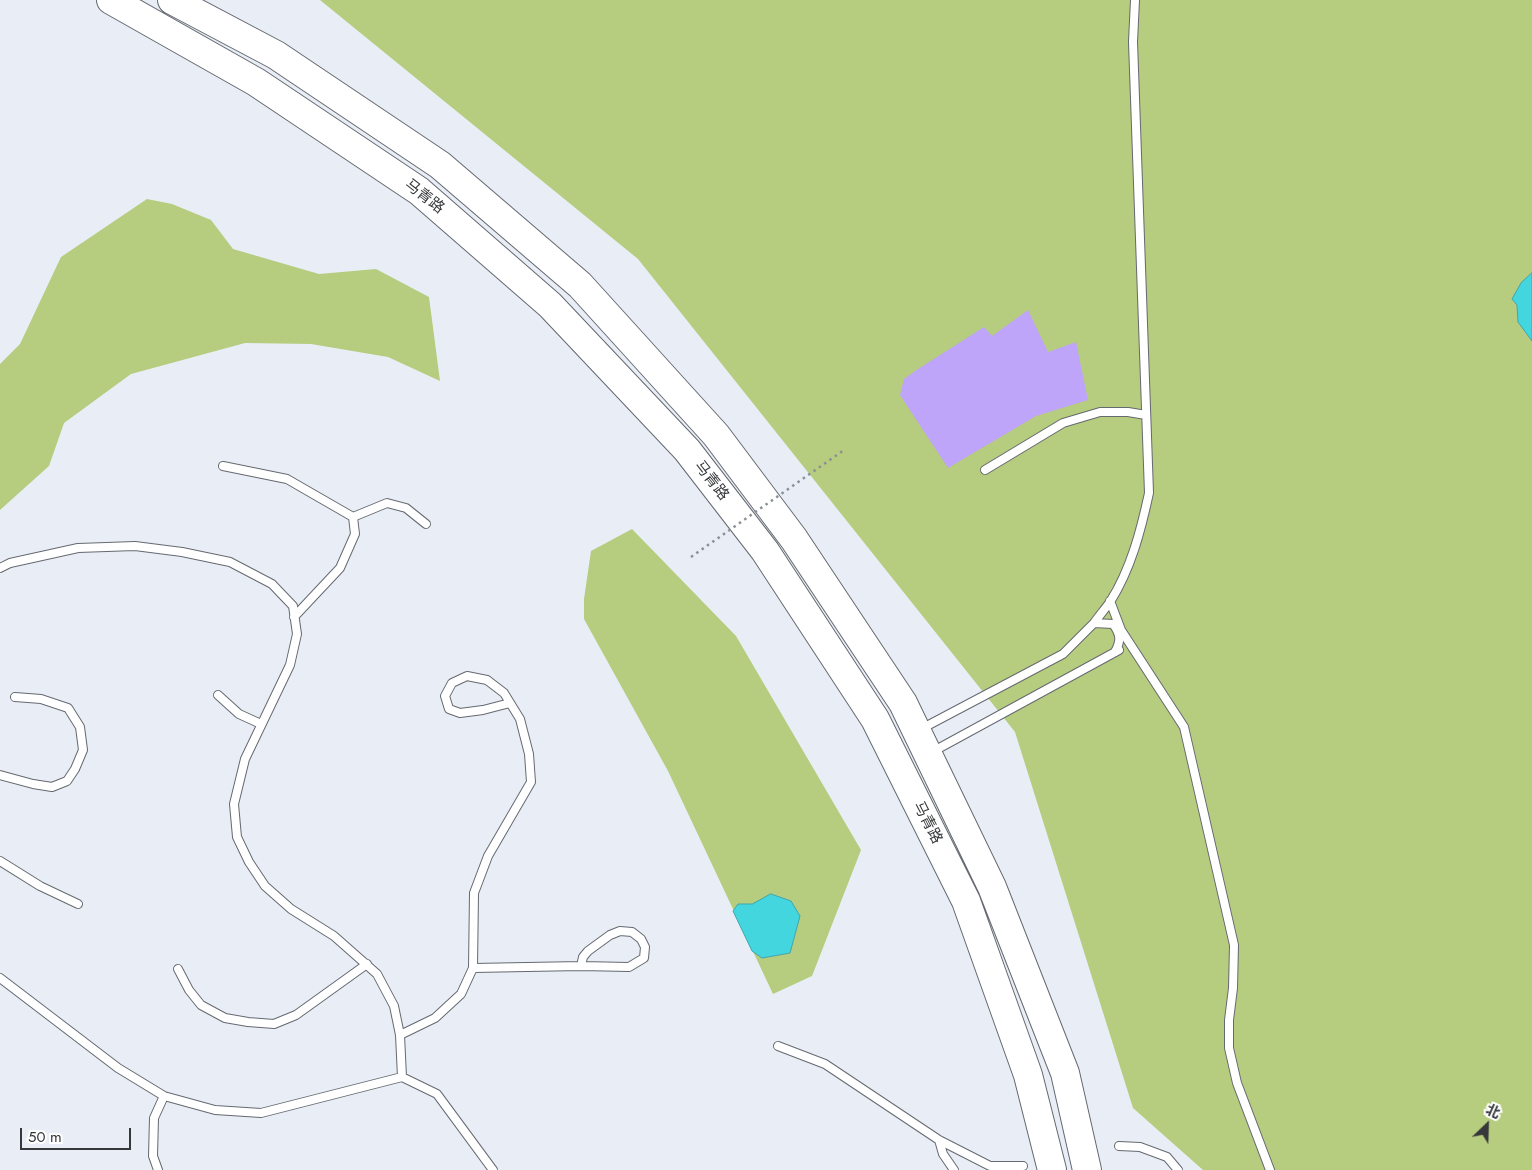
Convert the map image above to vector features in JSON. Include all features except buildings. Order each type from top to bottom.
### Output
[{"type":"highway","name":"马青路","points":[[111,0],[256,82],[419,191],[550,305],[687,450],[765,551],[880,728],[966,900],[1028,1075],[1052,1170]]},
{"type":"highway","name":"马青路","points":[[172,0],[276,55],[440,165],[580,285],[716,436],[782,523],[904,703],[992,888],[1065,1073],[1086,1170]]},
{"type":"lane","points":[[923,743],[1063,654],[1094,623],[1110,601],[1125,572],[1140,535],[1149,493],[1134,42],[1135,0]]},
{"type":"lane","points":[[985,470],[1062,423],[1100,412],[1128,412],[1146,415]]},
{"type":"lane","points":[[222,466],[287,479],[353,517]]},
{"type":"lane","points":[[353,517],[387,503],[406,508],[426,524]]},
{"type":"lane","points":[[294,617],[340,568],[355,534],[353,517]]},
{"type":"lane","points":[[0,568],[10,563],[78,548],[135,546],[182,552],[230,562],[272,584],[293,606],[297,634],[290,666],[244,759],[234,804],[237,837],[249,862],[265,886],[292,908],[334,936],[377,974],[394,1006],[400,1035],[402,1077]]},
{"type":"lane","points":[[1110,601],[1121,630],[1129,644],[1184,727],[1234,945],[1229,1048],[1237,1083],[1270,1170]]},
{"type":"lane","points":[[1094,623],[1113,624],[1120,634],[1120,643],[1115,652]]},
{"type":"lane","points":[[923,743],[1129,644]]},
{"type":"lane","points":[[400,1035],[435,1018],[460,994],[473,968],[474,893],[488,856],[531,782],[529,754],[520,719],[504,693],[487,680],[467,676],[452,683],[445,696],[449,708],[460,713],[483,710],[510,703]]},
{"type":"lane","points":[[218,695],[239,714],[261,724]]},
{"type":"lane","points":[[0,775],[52,787],[67,781],[75,769],[83,750],[80,727],[68,708],[41,699],[15,697]]},
{"type":"lane","points":[[0,861],[40,886],[78,904]]},
{"type":"lane","points":[[473,968],[629,967],[644,958],[645,947],[641,939],[632,932],[620,932],[610,935],[588,951],[583,958],[581,966]]},
{"type":"lane","points":[[178,969],[189,990],[201,1006],[224,1018],[274,1024],[296,1015],[367,964]]},
{"type":"lane","points":[[0,978],[118,1068],[164,1096],[215,1110],[262,1113],[402,1077],[438,1094],[492,1170]]},
{"type":"lane","points":[[778,1046],[825,1064],[940,1140],[990,1166],[1023,1166]]},
{"type":"lane","points":[[158,1170],[153,1156],[154,1118],[164,1096]]},
{"type":"lane","points":[[940,1140],[943,1154],[954,1170]]},
{"type":"lane","points":[[1119,1146],[1140,1147],[1167,1157],[1178,1170]]},
{"type":"path","points":[[692,557],[844,450]]},
{"type":"green space","points":[[320,0],[1532,0],[1532,1170],[1203,1170],[1133,1108],[1015,732],[638,259]]},
{"type":"green space","points":[[147,199],[172,204],[211,220],[233,249],[319,274],[376,269],[429,297],[440,381],[388,357],[311,344],[245,343],[131,374],[64,423],[49,466],[0,510],[0,364],[20,344],[61,257]]},
{"type":"green space","points":[[632,529],[736,636],[861,850],[812,976],[773,994],[668,771],[584,619],[584,599],[591,551]]},
{"type":"water","points":[[1532,273],[1532,341],[1518,322],[1517,305],[1512,299],[1521,283]]},
{"type":"water","points":[[771,894],[791,901],[800,916],[790,953],[762,958],[752,951],[733,911],[738,904],[752,904]]}]
